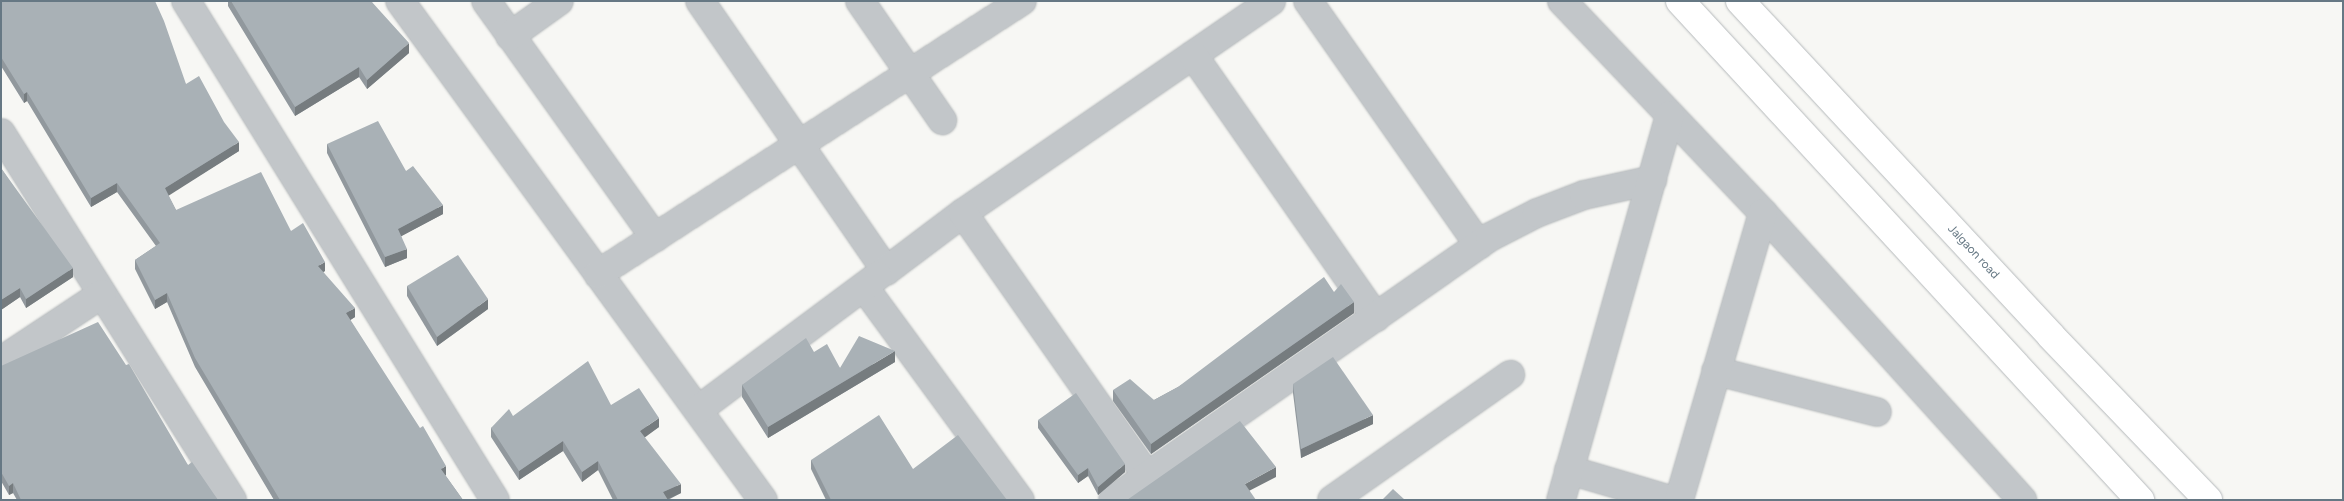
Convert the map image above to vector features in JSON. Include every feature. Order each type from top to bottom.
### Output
[{"type":"highway","points":[[1680,1],[2140,500]]},
{"type":"highway","name":"Jalgaon road","points":[[1740,1],[2051,336],[2208,500]]},
{"type":"street","points":[[186,1],[495,500]]},
{"type":"street","points":[[400,1],[763,500]]},
{"type":"street","points":[[486,1],[655,238]]},
{"type":"street","points":[[510,36],[559,1]]},
{"type":"street","points":[[700,1],[886,271]]},
{"type":"street","points":[[860,1],[942,120]]},
{"type":"street","points":[[598,274],[800,146],[1022,1]]},
{"type":"street","points":[[698,410],[963,213],[1271,1]]},
{"type":"street","points":[[1308,1],[1479,245]]},
{"type":"street","points":[[1562,1],[1763,213],[2020,499]]},
{"type":"street","points":[[1193,55],[1376,317]]},
{"type":"street","points":[[1561,500],[1670,115]]},
{"type":"street","points":[[1,133],[232,500]]},
{"type":"street","points":[[1113,500],[1479,245],[1537,213],[1584,194],[1652,180]]},
{"type":"street","points":[[963,213],[1146,476]]},
{"type":"street","points":[[1678,500],[1763,213]]},
{"type":"street","points":[[864,287],[1020,500]]},
{"type":"street","points":[[1,361],[102,294]]},
{"type":"street","points":[[1716,370],[1877,412]]},
{"type":"street","points":[[1332,500],[1510,375]]},
{"type":"street","points":[[1570,470],[1671,500]]},
{"type":"building","points":[[1,1],[155,1],[186,84],[199,76],[224,122],[239,142],[165,188],[176,210],[261,172],[291,231],[303,223],[325,262],[318,266],[355,308],[346,313],[420,428],[423,426],[446,466],[441,469],[463,500],[280,500],[195,358],[167,293],[155,300],[135,260],[160,243],[117,183],[91,198],[27,92],[24,94],[1,57]]},
{"type":"building","points":[[231,1],[371,1],[409,43],[367,80],[359,67],[295,107]]},
{"type":"building","points":[[378,121],[406,171],[413,166],[443,205],[398,229],[407,249],[385,257],[327,144]]},
{"type":"building","points":[[1,168],[73,268],[26,299],[20,288],[1,300]]},
{"type":"building","points":[[458,255],[488,299],[437,337],[407,286]]},
{"type":"building","points":[[1324,277],[1334,292],[1341,284],[1354,302],[1151,444],[1113,390],[1130,379],[1154,400],[1178,387]]},
{"type":"building","points":[[98,322],[126,365],[129,364],[188,465],[192,462],[218,500],[21,500],[13,483],[9,486],[1,472],[1,366]]},
{"type":"building","points":[[859,336],[895,351],[768,427],[742,385],[806,338],[814,352],[827,344],[840,368]]},
{"type":"building","points":[[1333,357],[1373,415],[1301,449],[1293,384]]},
{"type":"building","points":[[588,361],[611,405],[639,388],[659,418],[640,431],[681,484],[663,492],[668,500],[618,500],[598,461],[582,472],[563,441],[519,471],[491,428],[509,409],[513,416]]},
{"type":"building","points":[[1076,393],[1125,464],[1098,487],[1088,468],[1078,475],[1038,420]]},
{"type":"building","points":[[879,415],[913,469],[958,435],[1007,500],[831,500],[811,460]]},
{"type":"building","points":[[1240,421],[1276,467],[1245,484],[1256,500],[1127,500]]},
{"type":"building","points":[[1393,489],[1405,500],[1382,500]]}]
